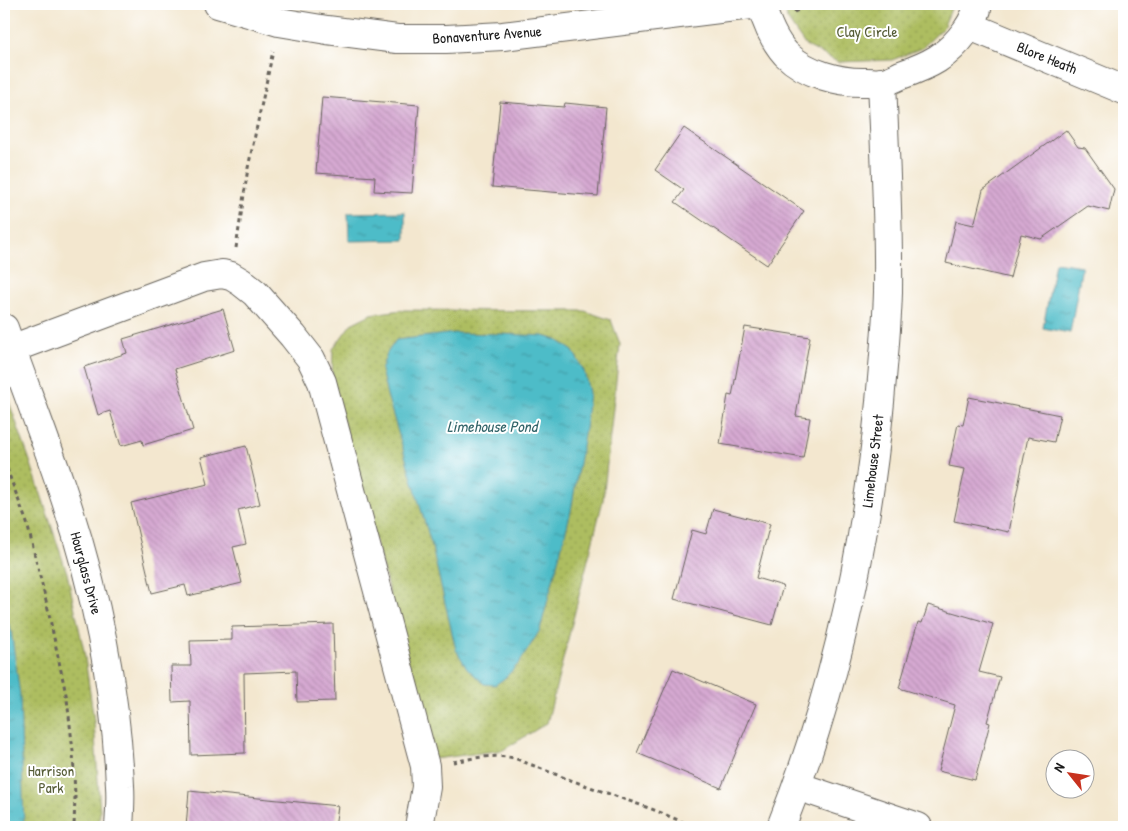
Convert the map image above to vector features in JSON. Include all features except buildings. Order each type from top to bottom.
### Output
[{"type":"street","name":"Bonaventure Avenue","points":[[218,4],[279,22],[397,39],[503,36],[760,4]]},
{"type":"street","points":[[760,4],[767,23],[779,45],[788,56],[823,77],[857,83],[882,82],[927,65],[946,54],[959,40],[974,15]]},
{"type":"street","name":"Blore Heath","points":[[974,15],[1124,90]]},
{"type":"street","name":"Limehouse Street","points":[[781,827],[797,786],[826,695],[844,625],[866,518],[877,437],[888,292],[887,204],[882,82]]},
{"type":"street","points":[[7,338],[204,277],[222,274],[231,276],[255,293],[293,336],[311,359],[322,382],[425,766],[426,787],[419,827]]},
{"type":"street","name":"Hourglass Drive","points":[[7,338],[62,489],[80,546],[94,600],[116,727],[120,787],[119,827]]},
{"type":"street","points":[[797,786],[918,827]]},
{"type":"path","points":[[789,14],[811,4]]},
{"type":"path","points":[[231,276],[248,168],[279,22]]},
{"type":"path","points":[[4,461],[27,523],[67,699],[75,796],[74,827]]},
{"type":"path","points":[[425,766],[474,758],[500,756],[514,758],[658,811],[694,827]]},
{"type":"green space","name":"Clay Circle","points":[[785,4],[953,4],[943,28],[922,48],[892,60],[838,62],[805,45],[787,19]]},
{"type":"green space","points":[[402,310],[585,311],[611,320],[620,344],[603,500],[547,723],[503,750],[434,759],[332,379],[333,349],[351,324],[371,314]]},
{"type":"green space","name":"Harrison Park","points":[[4,388],[67,573],[84,651],[94,721],[100,811],[99,827],[4,827]]},
{"type":"water","points":[[405,212],[405,240],[349,241],[348,213]]},
{"type":"water","points":[[1055,262],[1082,266],[1070,333],[1043,328]]},
{"type":"water","name":"Limehouse Pond","points":[[455,333],[544,336],[557,340],[573,351],[584,371],[589,392],[586,422],[571,511],[540,630],[520,662],[505,678],[495,685],[484,684],[467,668],[456,650],[431,543],[381,370],[387,353],[396,340]]},
{"type":"water","points":[[4,613],[11,630],[20,695],[24,827],[4,827]]}]
